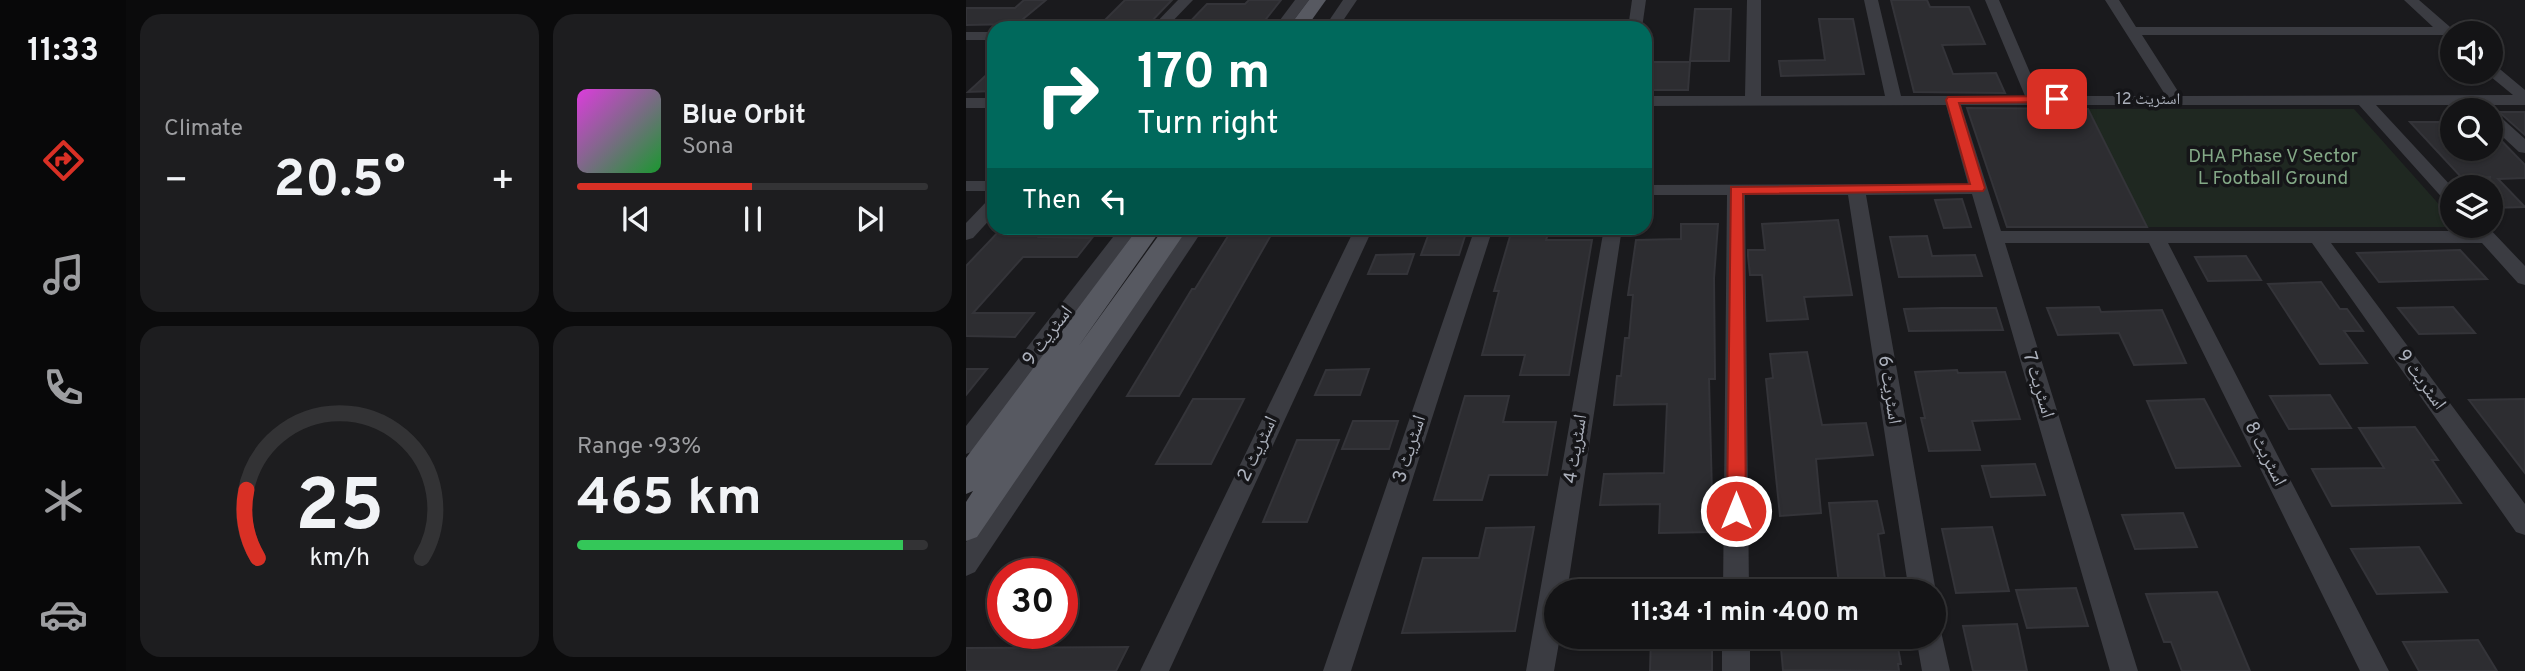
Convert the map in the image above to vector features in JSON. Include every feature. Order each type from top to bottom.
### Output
[{"type":"main road","points":[[1302,21],[1318,0]]},
{"type":"main road","points":[[1321,21],[1336,0]]},
{"type":"main road","points":[[966,481],[1145,235]]},
{"type":"main road","points":[[966,527],[1171,235]]},
{"type":"street","points":[[1165,21],[1186,0]]},
{"type":"street","points":[[1286,21],[1302,0]]},
{"type":"street","points":[[1336,21],[1350,0]]},
{"type":"street","points":[[1636,21],[1639,0]]},
{"type":"street","points":[[1754,101],[1755,0]]},
{"type":"street","points":[[1871,0],[1894,100]]},
{"type":"street","points":[[1992,0],[2034,99]]},
{"type":"street","points":[[2112,0],[2177,101]]},
{"type":"street","points":[[2411,0],[2440,25]]},
{"type":"street","points":[[2133,32],[2440,33]]},
{"type":"street","points":[[966,36],[987,36]]},
{"type":"street","points":[[2503,80],[2525,99]]},
{"type":"street","name":"اسٹریٹ 12","points":[[1652,102],[2034,99],[2440,104]]},
{"type":"street","name":"اسٹریٹ 12","points":[[2503,102],[2525,99]]},
{"type":"street","name":"اسٹریٹ 7","points":[[1952,100],[2124,671]]},
{"type":"street","points":[[2364,101],[2440,185]]},
{"type":"street","points":[[966,103],[987,103]]},
{"type":"street","points":[[2503,128],[2525,148]]},
{"type":"street","points":[[966,186],[987,186]]},
{"type":"street","points":[[1652,190],[1978,188]]},
{"type":"street","name":"اسٹریٹ 6","points":[[1856,189],[1921,579]]},
{"type":"street","points":[[1736,190],[1736,579]]},
{"type":"street","points":[[966,234],[987,212]]},
{"type":"street","points":[[1993,237],[2317,237],[2440,233]]},
{"type":"street","name":"اسٹریٹ 9","points":[[966,444],[1124,235]]},
{"type":"street","points":[[966,564],[1190,235]]},
{"type":"street","name":"اسٹریٹ 2","points":[[1154,671],[1361,235]]},
{"type":"street","name":"اسٹریٹ 3","points":[[1337,671],[1482,235]]},
{"type":"street","name":"اسٹریٹ 4","points":[[1540,671],[1612,235]]},
{"type":"street","name":"اسٹریٹ 8","points":[[2155,237],[2375,671]]},
{"type":"street","name":"اسٹریٹ 9","points":[[2317,237],[2525,524]]},
{"type":"street","points":[[2488,238],[2525,278]]},
{"type":"street","points":[[1736,649],[1736,671]]},
{"type":"street","points":[[1932,649],[1936,671]]},
{"type":"green space","name":"DHA Phase V Sector L Football Ground","points":[[2088,109],[2354,109],[2440,206],[2440,227],[2147,227]]},
{"type":"building","points":[[1024,0],[1046,0],[1021,21],[987,21],[987,25],[966,25],[966,8],[1015,8]]},
{"type":"building","points":[[1125,0],[1172,0],[1152,21],[1104,21]]},
{"type":"building","points":[[1249,0],[1281,0],[1264,21],[1191,21],[1207,4],[1245,4]]},
{"type":"building","points":[[1891,0],[1927,0],[1930,7],[1969,7],[1985,44],[1942,45],[1953,74],[1996,73],[2005,93],[1914,92]]},
{"type":"building","points":[[1695,9],[1731,9],[1729,61],[1690,61]]},
{"type":"building","points":[[1819,19],[1853,19],[1864,74],[1781,76],[1779,61],[1825,60]]},
{"type":"building","points":[[1652,62],[1690,62],[1688,90],[1652,90]]},
{"type":"building","points":[[987,74],[987,91],[968,92]]},
{"type":"building","points":[[1967,108],[2088,109],[2147,227],[2007,227]]},
{"type":"building","points":[[2503,112],[2525,112],[2525,135],[2503,116]]},
{"type":"building","points":[[2410,122],[2440,122],[2440,154]]},
{"type":"building","points":[[2503,142],[2525,165],[2525,178],[2459,175],[2446,161],[2503,161]]},
{"type":"building","points":[[2503,184],[2525,207],[2503,208]]},
{"type":"building","points":[[1962,199],[1971,227],[1944,228],[1935,200]]},
{"type":"building","points":[[1838,220],[1852,295],[1804,297],[1808,319],[1767,321],[1762,275],[1750,275],[1748,256],[1748,250],[1765,250],[1762,224]]},
{"type":"building","points":[[1681,224],[1718,224],[1714,278],[1715,379],[1709,379],[1713,532],[1659,533],[1660,504],[1600,505],[1604,474],[1664,473],[1667,404],[1614,405],[1617,376],[1621,376],[1625,338],[1629,338],[1633,295],[1628,295],[1636,240],[1681,239]]},
{"type":"building","points":[[995,235],[1092,238],[1077,257],[1023,257],[973,313],[1034,313],[1015,337],[966,336],[966,266]]},
{"type":"building","points":[[1229,235],[1271,235],[1179,396],[1127,396],[1192,289],[1195,289]]},
{"type":"building","points":[[1510,235],[1548,235],[1546,240],[1592,240],[1569,375],[1520,375],[1525,355],[1482,355],[1499,291],[1494,291]]},
{"type":"building","points":[[1428,236],[1465,236],[1459,255],[1421,255]]},
{"type":"building","points":[[1927,236],[1932,256],[1975,255],[1982,276],[1899,277],[1890,237]]},
{"type":"building","points":[[2460,250],[2487,279],[2379,282],[2357,253]]},
{"type":"building","points":[[1414,254],[1407,274],[1368,274],[1376,255]]},
{"type":"building","points":[[2246,256],[2261,280],[2208,281],[2195,257]]},
{"type":"building","points":[[2321,282],[2340,309],[2347,309],[2363,331],[2344,331],[2367,363],[2320,364],[2268,284]]},
{"type":"building","points":[[2099,307],[2101,312],[2162,310],[2186,363],[2134,365],[2119,333],[2058,335],[2047,308]]},
{"type":"building","points":[[2453,307],[2475,333],[2419,334],[2398,308]]},
{"type":"building","points":[[1996,308],[2003,330],[1909,331],[1904,309]]},
{"type":"building","points":[[1807,352],[1822,425],[1866,423],[1873,455],[1816,459],[1821,513],[1780,516],[1766,379],[1773,378],[1770,354]]},
{"type":"building","points":[[966,369],[987,369],[966,395]]},
{"type":"building","points":[[1369,369],[1360,395],[1315,395],[1326,370]]},
{"type":"building","points":[[1957,370],[1958,373],[2005,372],[2020,419],[1972,421],[1980,450],[1929,451],[1921,418],[1925,418],[1915,372]]},
{"type":"building","points":[[2330,395],[2351,428],[2289,429],[2270,396]]},
{"type":"building","points":[[1465,396],[1509,396],[1503,422],[1556,422],[1547,475],[1489,475],[1482,500],[1434,500]]},
{"type":"building","points":[[1193,399],[1244,399],[1211,464],[1156,464]]},
{"type":"building","points":[[2204,399],[2240,466],[2176,468],[2147,401]]},
{"type":"building","points":[[2525,399],[2525,473],[2469,400]]},
{"type":"building","points":[[1353,421],[1398,421],[1389,449],[1342,449]]},
{"type":"building","points":[[2415,427],[2438,460],[2432,460],[2461,503],[2332,506],[2312,469],[2384,468],[2359,428]]},
{"type":"building","points":[[1297,440],[1339,440],[1307,522],[1263,522]]},
{"type":"building","points":[[2035,464],[2045,495],[1991,497],[1982,466]]},
{"type":"building","points":[[1877,501],[1884,533],[1878,534],[1885,579],[1838,579],[1829,503]]},
{"type":"building","points":[[2183,513],[2197,547],[2135,549],[2122,515]]},
{"type":"building","points":[[1534,527],[1515,631],[1402,633],[1423,558],[1479,558],[1486,528]]},
{"type":"building","points":[[1992,527],[2009,591],[1956,593],[1942,529]]},
{"type":"building","points":[[2419,547],[2447,592],[2377,594],[2351,549]]},
{"type":"building","points":[[2076,588],[2088,626],[2027,628],[2016,590]]},
{"type":"building","points":[[2217,592],[2250,671],[2182,671],[2171,642],[2164,642],[2146,594]]},
{"type":"building","points":[[2017,624],[2027,671],[1973,671],[1963,626]]},
{"type":"building","points":[[2478,640],[2497,671],[2419,671],[2403,642]]},
{"type":"building","points":[[1128,647],[1116,671],[966,671],[966,648]]},
{"type":"building","points":[[1651,649],[1712,649],[1712,671],[1650,671]]},
{"type":"building","points":[[1781,649],[1898,649],[1901,664],[1898,664],[1899,671],[1783,670]]},
{"type":"route","points":[[1736,511],[1736,190],[1978,188],[1952,100],[2057,99]]}]
